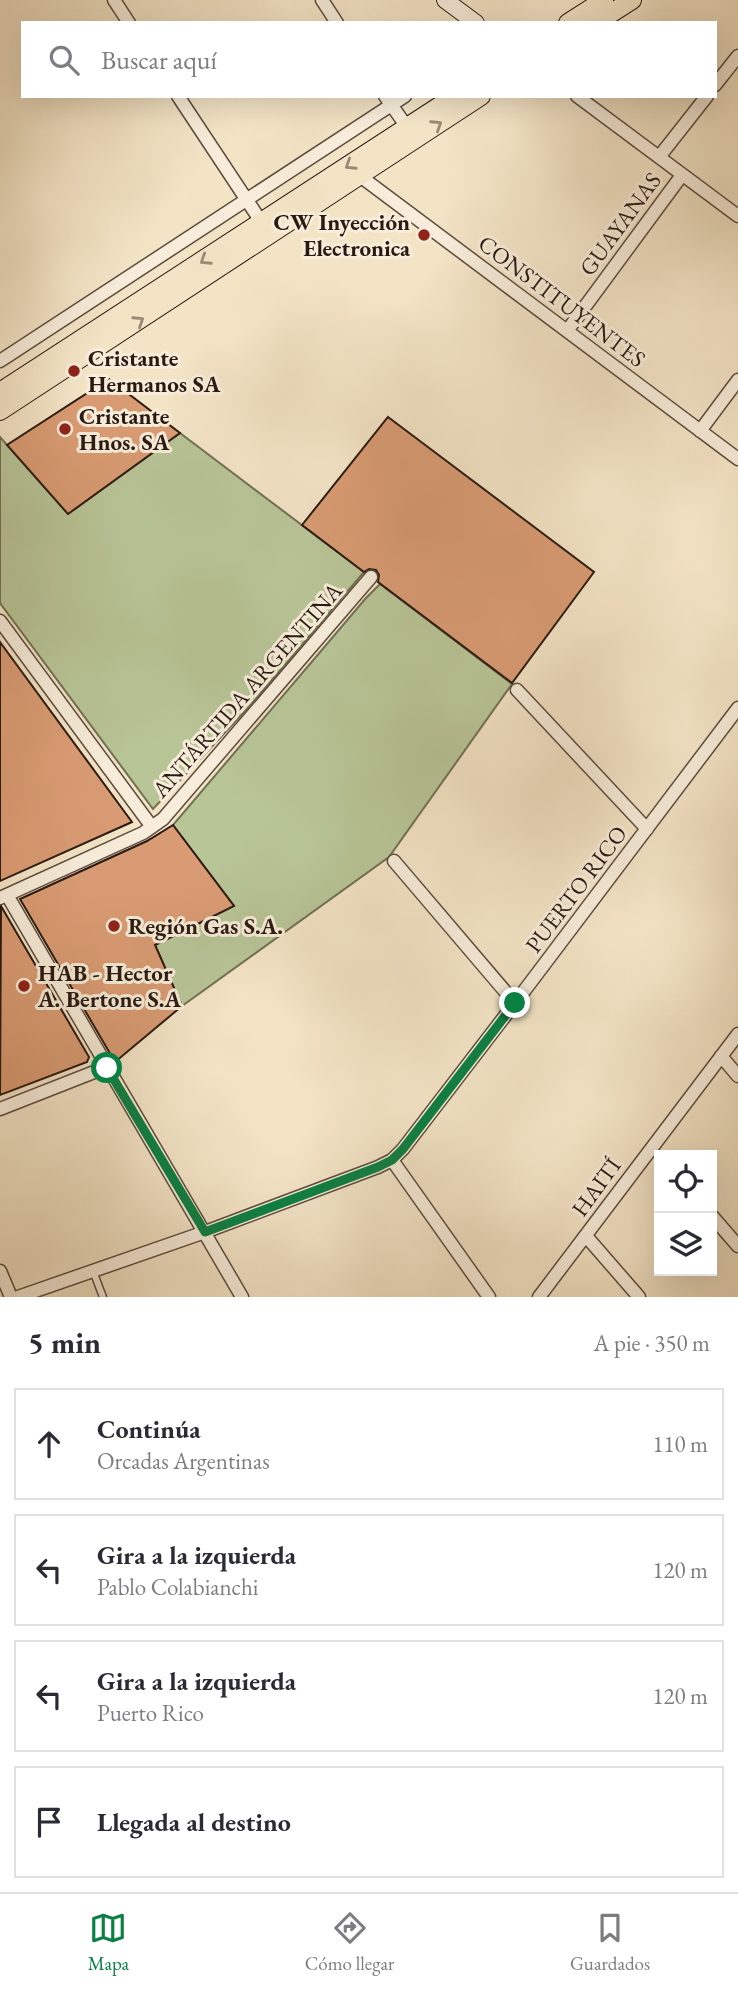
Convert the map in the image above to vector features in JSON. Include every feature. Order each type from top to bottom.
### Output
[{"type":"main road","points":[[445,0],[473,21]]},
{"type":"main road","points":[[571,21],[604,0]]},
{"type":"main road","points":[[599,21],[632,0]]},
{"type":"main road","points":[[0,392],[452,98]]},
{"type":"main road","points":[[0,411],[478,98]]},
{"type":"street","points":[[114,0],[129,21]]},
{"type":"street","points":[[322,0],[336,21]]},
{"type":"street","points":[[717,82],[738,56]]},
{"type":"street","points":[[179,98],[262,223]]},
{"type":"street","points":[[580,98],[738,216]]},
{"type":"street","name":"GUAYANAS","points":[[659,157],[705,98]]},
{"type":"street","points":[[0,361],[246,200],[388,101],[407,127]]},
{"type":"street","name":"GUAYANAS","points":[[567,331],[682,175]]},
{"type":"street","name":"CONSTITUYENTES","points":[[360,176],[738,459]]},
{"type":"street","points":[[700,430],[738,380]]},
{"type":"street","name":"ANTÁRTIDA ARGENTINA","points":[[3,897],[152,827],[174,809],[371,577]]},
{"type":"street","points":[[0,621],[152,827]]},
{"type":"street","points":[[517,690],[647,829]]},
{"type":"street","name":"PUERTO RICO","points":[[392,1160],[515,1003],[738,708]]},
{"type":"street","points":[[394,861],[515,1003]]},
{"type":"street","points":[[3,897],[242,1297]]},
{"type":"street","name":"HAITÍ","points":[[657,1150],[738,1034]]},
{"type":"street","points":[[721,1056],[738,1076]]},
{"type":"street","points":[[0,1109],[107,1068]]},
{"type":"street","name":"HAITÍ","points":[[539,1297],[654,1154]]},
{"type":"street","points":[[18,1297],[205,1232],[392,1160],[489,1297]]},
{"type":"street","points":[[717,1222],[738,1246]]},
{"type":"street","points":[[586,1236],[639,1297]]},
{"type":"street","points":[[0,1271],[11,1297]]},
{"type":"lane","points":[[93,1271],[103,1297]]},
{"type":"green space","points":[[180,433],[364,572],[250,706],[153,809],[0,603],[0,437],[68,514]]},
{"type":"green space","points":[[380,584],[512,684],[389,857],[182,1006],[155,945],[234,906],[173,825]]},
{"type":"building","points":[[109,379],[180,433],[68,514],[7,445]]},
{"type":"building","points":[[388,417],[594,572],[512,683],[378,582],[379,575],[376,570],[369,569],[364,572],[302,525]]},
{"type":"building","points":[[0,642],[132,822],[0,881]]},
{"type":"building","name":"Región Gas S.A.","points":[[173,825],[234,906],[155,945],[182,1006],[115,1062],[20,899],[147,841]]},
{"type":"building","name":"HAB - Hector A. Bertone S.A","points":[[1,906],[89,1057],[87,1062],[0,1095]]},
{"type":"place","name":"CW Inyección Electronica","points":[[424,235]]},
{"type":"place","name":"Cristante Hermanos SA","points":[[74,371]]},
{"type":"place","name":"Cristante Hnos. SA","points":[[65,429]]},
{"type":"place","name":"Región Gas S.A.","points":[[114,926]]},
{"type":"place","name":"HAB - Hector A. Bertone S.A","points":[[24,986]]},
{"type":"route","points":[[107,1068],[205,1232],[392,1160],[515,1003]]}]
